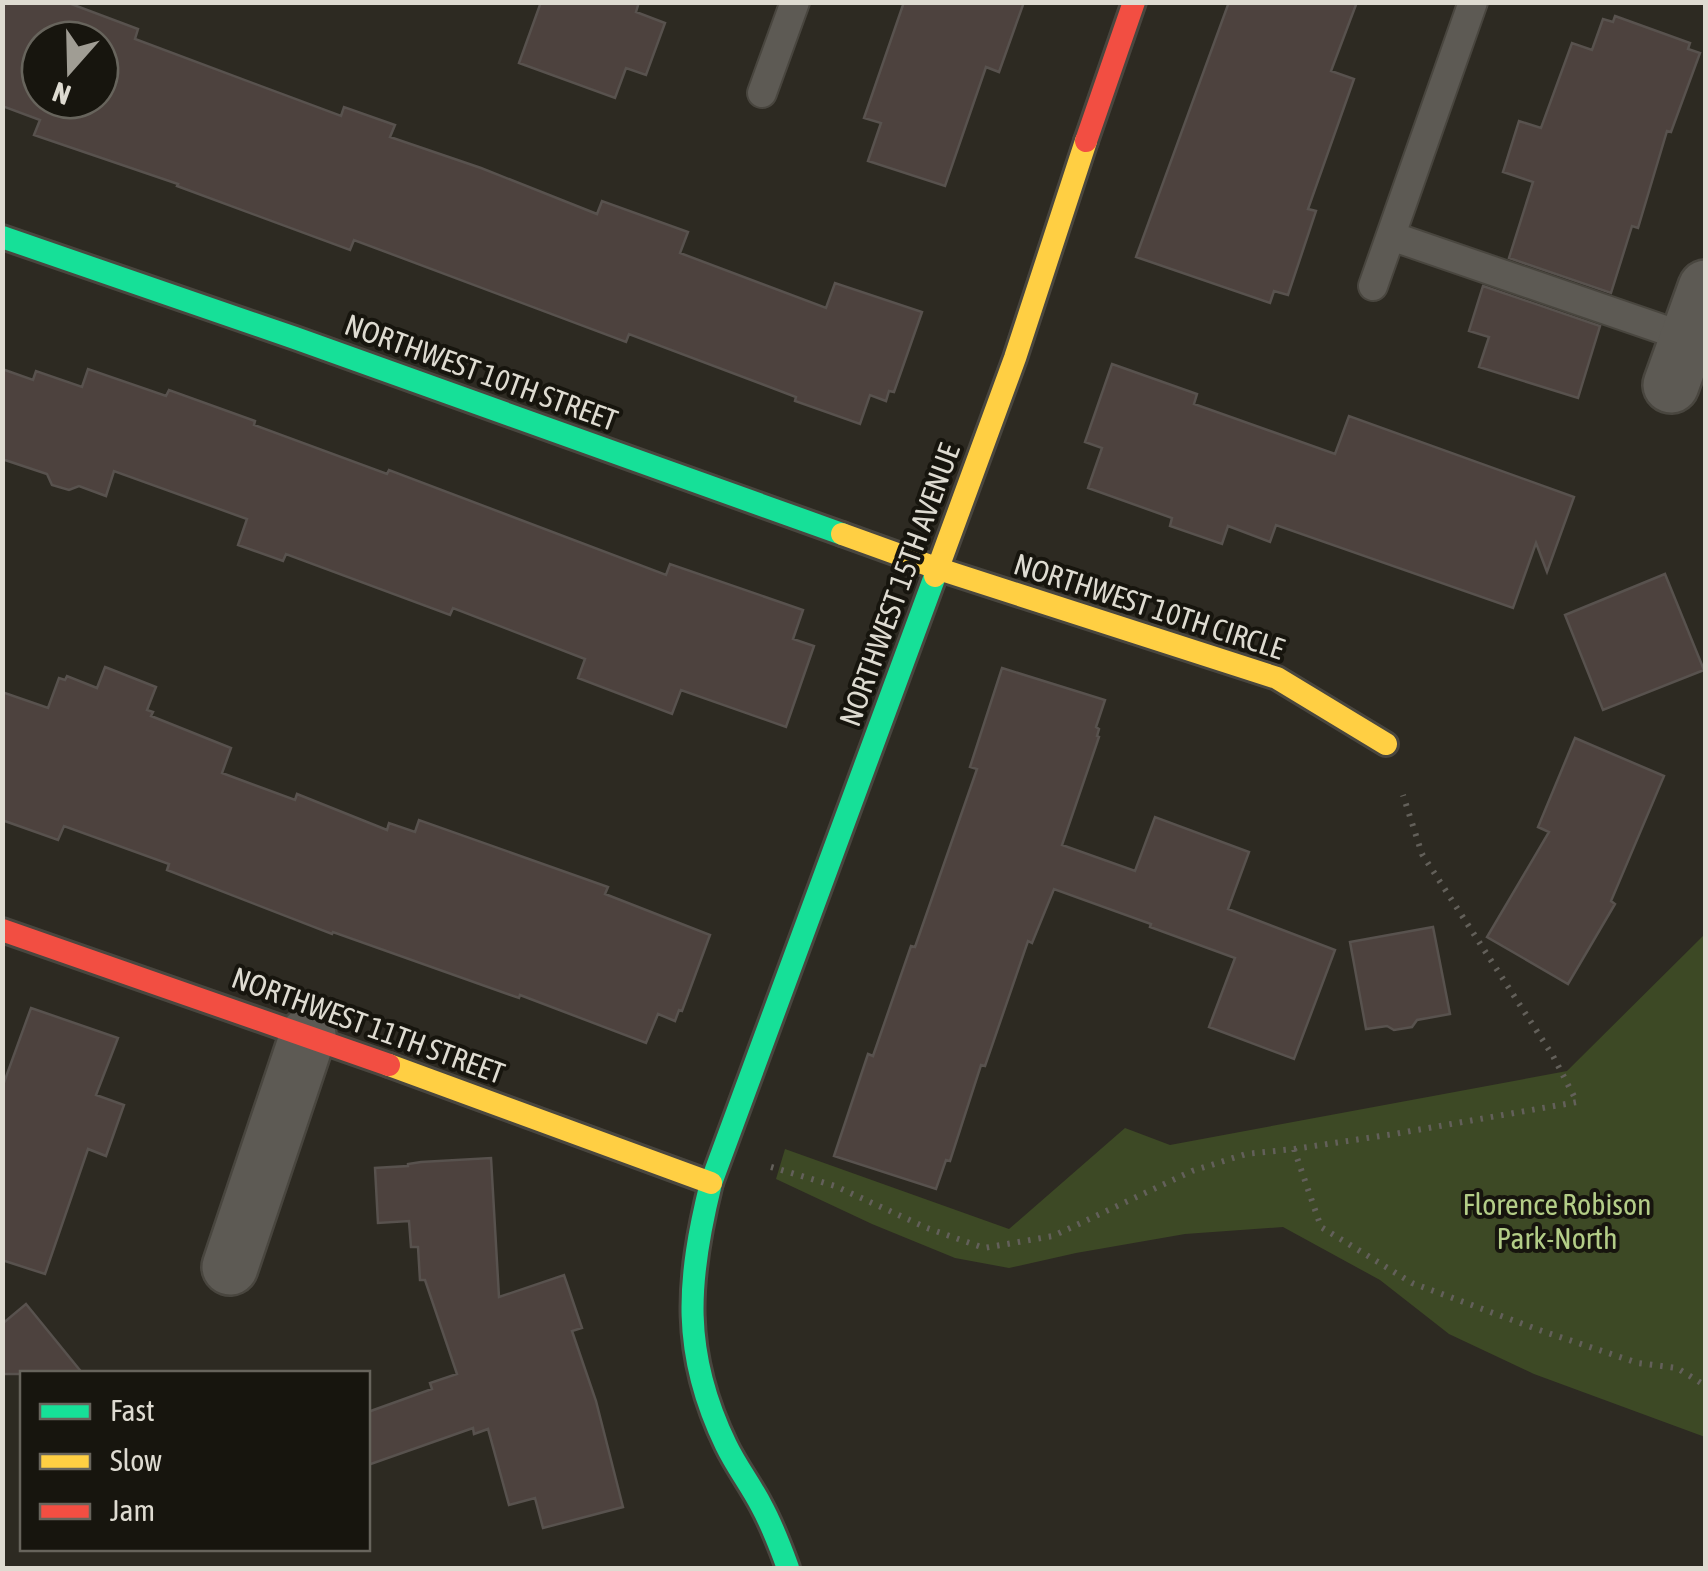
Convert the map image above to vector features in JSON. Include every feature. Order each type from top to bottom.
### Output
[{"type":"street","name":"NORTHWEST 15TH AVENUE","points":[[788,1568],[760,1503],[726,1446],[694,1356],[690,1300],[698,1234],[711,1183],[1015,358],[1134,2]]},
{"type":"street","name":"NORTHWEST 10TH STREET","points":[[2,237],[939,569]]},
{"type":"street","points":[[1679,362],[1706,288]]},
{"type":"street","name":"NORTHWEST 10TH CIRCLE","points":[[939,569],[1277,678],[1386,744]]},
{"type":"street","name":"NORTHWEST 11TH STREET","points":[[2,930],[308,1034],[711,1183]]},
{"type":"street","points":[[230,1267],[308,1034]]},
{"type":"lane","points":[[762,93],[795,2]]},
{"type":"lane","points":[[1373,286],[1473,2]]},
{"type":"lane","points":[[1391,236],[1679,362]]},
{"type":"path","points":[[722,1153],[835,1186],[927,1228],[984,1248],[1054,1236],[1192,1172],[1246,1154],[1578,1102],[1422,854],[1386,744]]},
{"type":"path","points":[[1294,1149],[1321,1226],[1412,1283],[1638,1363],[1677,1368],[1706,1386]]},
{"type":"green space","name":"Florence Robison Park-North","points":[[1705,934],[1705,1437],[1534,1374],[1449,1334],[1380,1280],[1283,1227],[1185,1234],[1009,1268],[955,1258],[776,1179],[785,1149],[1009,1229],[1125,1128],[1170,1145],[1567,1071]]},
{"type":"building","points":[[2,2],[66,2],[114,20],[20,20],[20,113],[2,106]]},
{"type":"building","points":[[541,2],[639,2],[636,12],[665,23],[646,75],[626,68],[615,98],[519,63]]},
{"type":"building","points":[[904,2],[1024,2],[999,72],[986,67],[945,186],[868,161],[881,123],[864,118]]},
{"type":"building","points":[[1229,2],[1357,2],[1331,71],[1354,79],[1308,209],[1316,211],[1288,295],[1274,291],[1270,303],[1136,257]]},
{"type":"building","points":[[1615,16],[1690,43],[1688,49],[1700,53],[1671,132],[1667,131],[1638,228],[1632,226],[1611,293],[1509,258],[1533,182],[1503,172],[1519,121],[1541,128],[1572,43],[1592,50],[1603,19],[1613,22]]},
{"type":"building","points":[[120,22],[138,29],[135,39],[341,116],[344,107],[395,125],[390,137],[597,214],[602,201],[688,232],[680,253],[826,308],[835,283],[922,312],[894,392],[889,391],[886,401],[870,395],[860,424],[629,334],[626,342],[354,240],[350,250],[178,184],[34,135],[40,120],[120,120]]},
{"type":"building","points":[[1483,286],[1600,326],[1578,398],[1479,367],[1489,337],[1469,331]]},
{"type":"building","points":[[1112,364],[1197,394],[1194,404],[1335,454],[1349,416],[1574,497],[1547,572],[1536,543],[1513,608],[1276,525],[1270,542],[1228,526],[1222,544],[1170,526],[1172,518],[1088,488],[1102,448],[1085,442]]},
{"type":"building","points":[[2,369],[33,380],[36,371],[82,387],[88,369],[166,396],[169,390],[255,421],[254,425],[387,474],[389,470],[666,575],[670,564],[803,610],[793,639],[814,646],[786,727],[681,690],[672,714],[578,678],[585,659],[453,608],[450,615],[286,554],[283,561],[238,545],[247,519],[114,471],[106,496],[79,486],[69,490],[52,485],[47,474],[2,459]]},
{"type":"building","points":[[1665,574],[1704,670],[1603,710],[1565,615]]},
{"type":"building","points":[[105,667],[156,687],[147,710],[153,712],[151,716],[231,748],[222,773],[295,800],[297,794],[387,830],[389,823],[415,832],[419,820],[608,887],[605,894],[710,935],[682,1011],[679,1010],[675,1021],[658,1014],[646,1043],[520,995],[519,998],[332,934],[167,870],[169,864],[64,826],[58,840],[2,820],[2,692],[48,708],[59,678],[65,680],[67,676],[97,688]]},
{"type":"building","points":[[1002,668],[1105,700],[1096,727],[1099,737],[1062,845],[1135,871],[1155,817],[1249,852],[1228,909],[1335,950],[1294,1059],[1209,1027],[1235,958],[1054,889],[1032,943],[1028,941],[950,1161],[946,1160],[936,1189],[834,1156],[868,1054],[873,1056],[911,946],[915,947],[977,769],[970,767]]},
{"type":"building","points":[[1575,738],[1664,776],[1611,901],[1615,904],[1568,984],[1487,937],[1549,832],[1538,827]]},
{"type":"building","points":[[1433,927],[1450,1014],[1417,1020],[1412,1027],[1366,1029],[1350,942]]},
{"type":"building","points":[[31,1008],[118,1038],[96,1095],[124,1105],[106,1156],[88,1149],[45,1274],[2,1260],[2,1088]]},
{"type":"building","points":[[491,1158],[499,1297],[564,1275],[582,1328],[572,1331],[596,1401],[623,1507],[543,1528],[535,1498],[509,1505],[488,1429],[474,1434],[473,1428],[370,1464],[370,1411],[432,1389],[430,1383],[457,1374],[425,1280],[420,1280],[418,1247],[411,1247],[409,1221],[378,1223],[375,1168]]},
{"type":"building","points":[[26,1304],[81,1371],[2,1374],[2,1324]]},
{"type":"traffic: fast","points":[[2,237],[842,534]]},
{"type":"traffic: fast","points":[[788,1568],[765,1513],[726,1445],[701,1378],[693,1315],[697,1252],[711,1183],[935,576]]},
{"type":"traffic: slow","points":[[935,576],[1015,358],[1086,141]]},
{"type":"traffic: slow","points":[[842,534],[1277,678],[1386,744]]},
{"type":"traffic: slow","points":[[389,1065],[711,1183]]},
{"type":"traffic: jam","points":[[1086,141],[1134,2]]},
{"type":"traffic: jam","points":[[2,930],[389,1065]]}]
